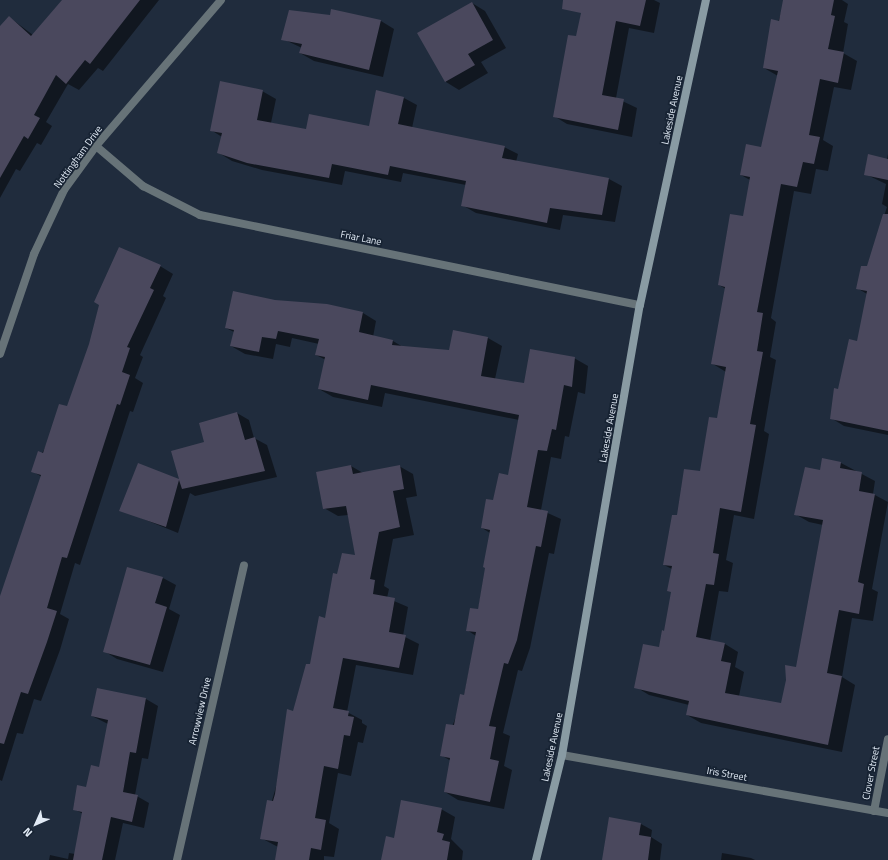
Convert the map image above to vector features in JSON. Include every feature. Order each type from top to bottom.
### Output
[{"type":"street","name":"Nottingham Drive","points":[[0,354],[34,254],[64,190],[96,146],[221,0]]},
{"type":"street","name":"Lakeside Avenue","points":[[536,860],[562,755],[640,305],[706,0]]},
{"type":"street","name":"Friar Lane","points":[[96,146],[143,186],[200,215],[640,305]]},
{"type":"street","name":"Arrowview Drive","points":[[177,860],[244,566]]},
{"type":"street","name":"Clover Street","points":[[874,811],[888,739]]},
{"type":"street","name":"Iris Street","points":[[562,755],[888,813]]},
{"type":"building","points":[[62,0],[140,0],[90,64],[85,60],[66,84],[56,75],[34,115],[40,118],[28,139],[24,136],[0,178],[0,26],[9,16],[31,36]]},
{"type":"building","points":[[563,0],[646,0],[640,26],[616,21],[602,95],[624,99],[618,130],[553,117],[568,35],[576,36],[581,13],[562,9]]},
{"type":"building","points":[[783,0],[834,0],[831,15],[835,16],[828,49],[844,52],[838,83],[820,79],[809,135],[820,137],[814,164],[803,162],[797,187],[781,184],[757,312],[763,313],[757,351],[763,352],[750,424],[756,425],[741,512],[720,508],[713,553],[719,554],[714,585],[706,584],[696,637],[725,643],[721,661],[731,663],[725,693],[781,703],[786,680],[785,665],[796,667],[823,520],[794,515],[805,467],[820,470],[822,458],[841,462],[840,468],[862,472],[859,491],[875,494],[858,582],[864,584],[859,614],[839,610],[827,673],[842,676],[828,745],[686,715],[689,701],[634,688],[643,644],[659,647],[662,630],[664,631],[671,592],[667,591],[672,566],[663,565],[672,515],[677,515],[684,469],[700,471],[709,417],[717,418],[726,367],[711,364],[725,287],[718,285],[730,214],[743,216],[750,177],[740,175],[746,144],[761,147],[778,71],[763,68],[771,19],[779,21]]},
{"type":"building","points":[[472,2],[493,40],[468,54],[475,65],[445,82],[417,33]]},
{"type":"building","points":[[331,9],[381,20],[369,70],[299,53],[302,44],[281,40],[289,10],[330,15]]},
{"type":"building","points":[[220,81],[263,90],[257,120],[306,129],[309,114],[369,126],[376,90],[404,97],[398,124],[505,146],[502,158],[609,178],[602,215],[550,208],[547,223],[461,206],[466,181],[390,166],[388,175],[332,164],[329,178],[247,163],[217,153],[222,133],[210,131]]},
{"type":"building","points":[[868,154],[888,159],[888,180],[864,175]]},
{"type":"building","points":[[883,214],[888,214],[888,431],[830,419],[834,388],[838,389],[849,339],[857,341],[867,291],[856,289],[861,266],[867,266]]},
{"type":"building","points":[[119,247],[161,265],[150,288],[154,290],[127,347],[130,348],[122,372],[130,375],[120,405],[117,404],[67,558],[62,557],[47,608],[57,611],[47,642],[28,694],[21,692],[4,744],[0,743],[0,596],[41,475],[31,472],[38,451],[43,453],[59,404],[67,406],[89,344],[99,305],[94,302]]},
{"type":"building","points":[[233,291],[275,300],[327,304],[363,312],[359,332],[393,340],[392,345],[449,350],[453,330],[488,337],[481,376],[524,383],[530,349],[575,357],[572,387],[564,385],[556,430],[552,429],[547,451],[538,450],[527,507],[548,511],[541,547],[536,546],[517,640],[508,664],[504,663],[489,726],[496,727],[490,759],[499,761],[490,802],[444,792],[450,758],[440,756],[446,724],[454,725],[460,694],[464,695],[476,632],[466,631],[470,608],[478,609],[485,568],[483,567],[490,530],[481,528],[486,499],[493,500],[499,473],[508,475],[519,415],[371,385],[368,400],[318,389],[325,357],[315,355],[319,339],[278,331],[276,339],[262,337],[259,352],[230,346],[234,330],[225,328]]},
{"type":"building","points":[[237,412],[245,440],[255,437],[265,471],[182,489],[179,480],[166,527],[119,511],[138,463],[179,479],[171,451],[204,442],[199,423]]},
{"type":"building","points":[[351,465],[353,474],[400,465],[404,489],[393,491],[400,527],[379,532],[370,579],[375,580],[373,594],[395,598],[389,632],[406,635],[399,668],[343,658],[333,708],[349,711],[348,716],[354,717],[350,736],[344,735],[338,769],[324,766],[315,818],[326,820],[321,850],[311,848],[309,860],[275,860],[278,842],[260,839],[267,800],[273,801],[275,794],[287,709],[293,711],[306,664],[310,664],[319,616],[325,618],[333,573],[337,574],[342,553],[355,555],[346,506],[323,509],[316,472]]},
{"type":"building","points":[[127,567],[163,577],[155,603],[167,607],[150,665],[103,652]]},
{"type":"building","points":[[97,688],[146,698],[136,753],[130,752],[123,792],[138,795],[132,822],[111,817],[102,860],[73,860],[82,812],[73,810],[77,785],[86,787],[91,765],[99,767],[108,720],[91,716]]},
{"type":"building","points":[[401,800],[442,808],[437,832],[444,834],[442,840],[450,842],[447,860],[381,860],[386,836],[394,838]]},
{"type":"building","points":[[609,817],[641,823],[639,835],[651,837],[648,860],[602,860]]}]
